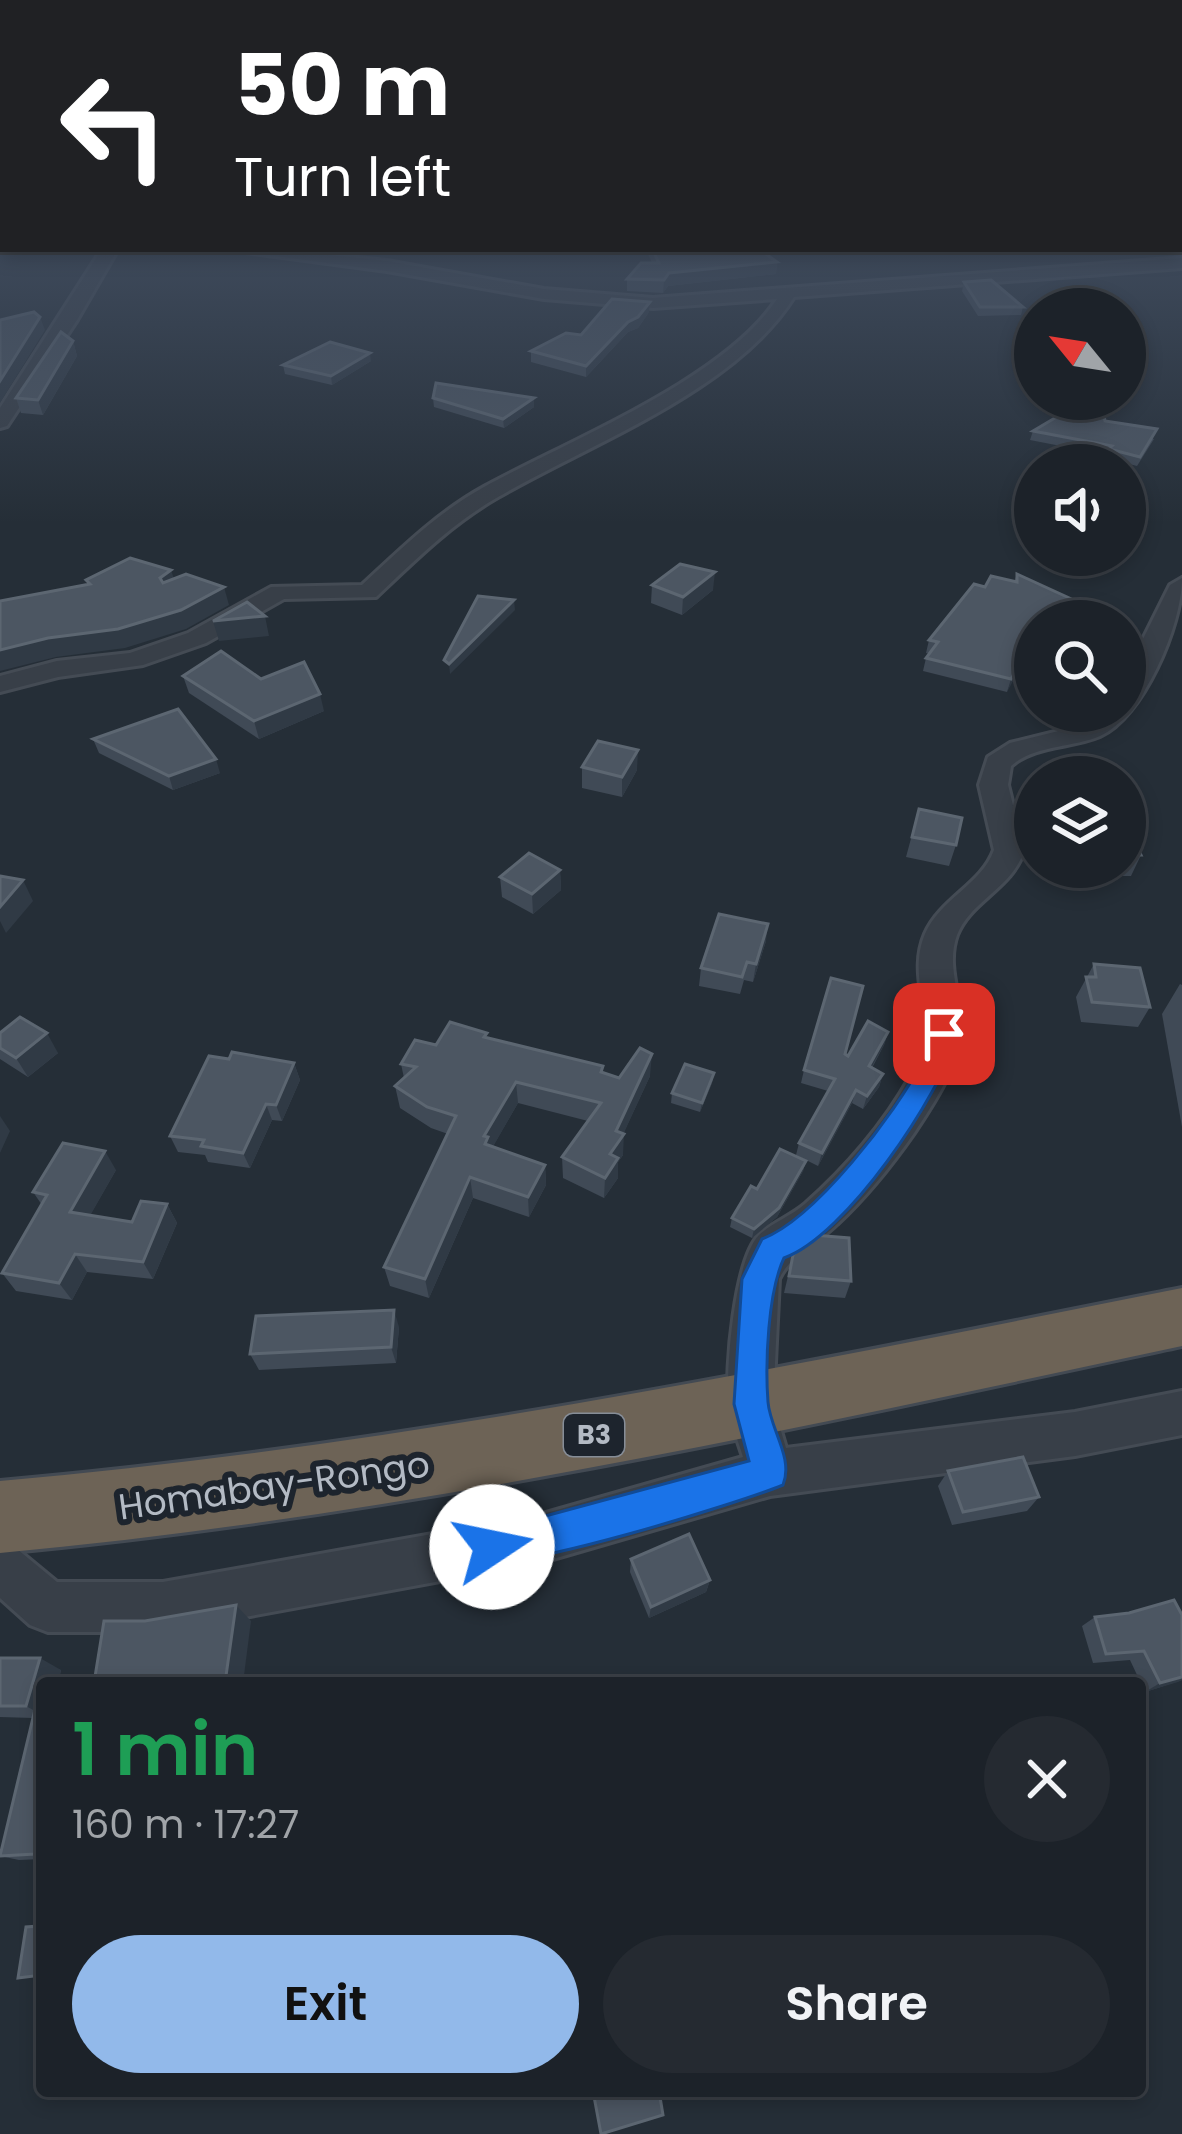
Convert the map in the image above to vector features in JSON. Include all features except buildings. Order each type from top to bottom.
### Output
[{"type":"highway","name":"Homabay-Rongo","points":[[0,1517],[116,1509],[538,1445],[1182,1317]]},
{"type":"street","points":[[0,422],[67,324]]},
{"type":"street","points":[[0,684],[57,669],[134,661],[197,638],[279,592],[368,592],[438,526],[491,492],[609,434],[769,324]]},
{"type":"street","points":[[1146,658],[1182,585]]},
{"type":"street","points":[[770,1473],[751,1404],[758,1279],[773,1248],[795,1241],[850,1188],[935,1064],[944,1034],[932,964],[950,918],[1009,857],[1011,833],[995,797],[994,773],[1000,758],[1020,748],[1094,732]]},
{"type":"street","points":[[0,1566],[48,1606],[164,1607],[539,1539],[770,1473],[1075,1434],[1182,1413]]},
{"type":"route","points":[[492,1547],[539,1539],[770,1473],[751,1404],[758,1279],[773,1248],[795,1241],[850,1188],[935,1064],[944,1034]]}]
